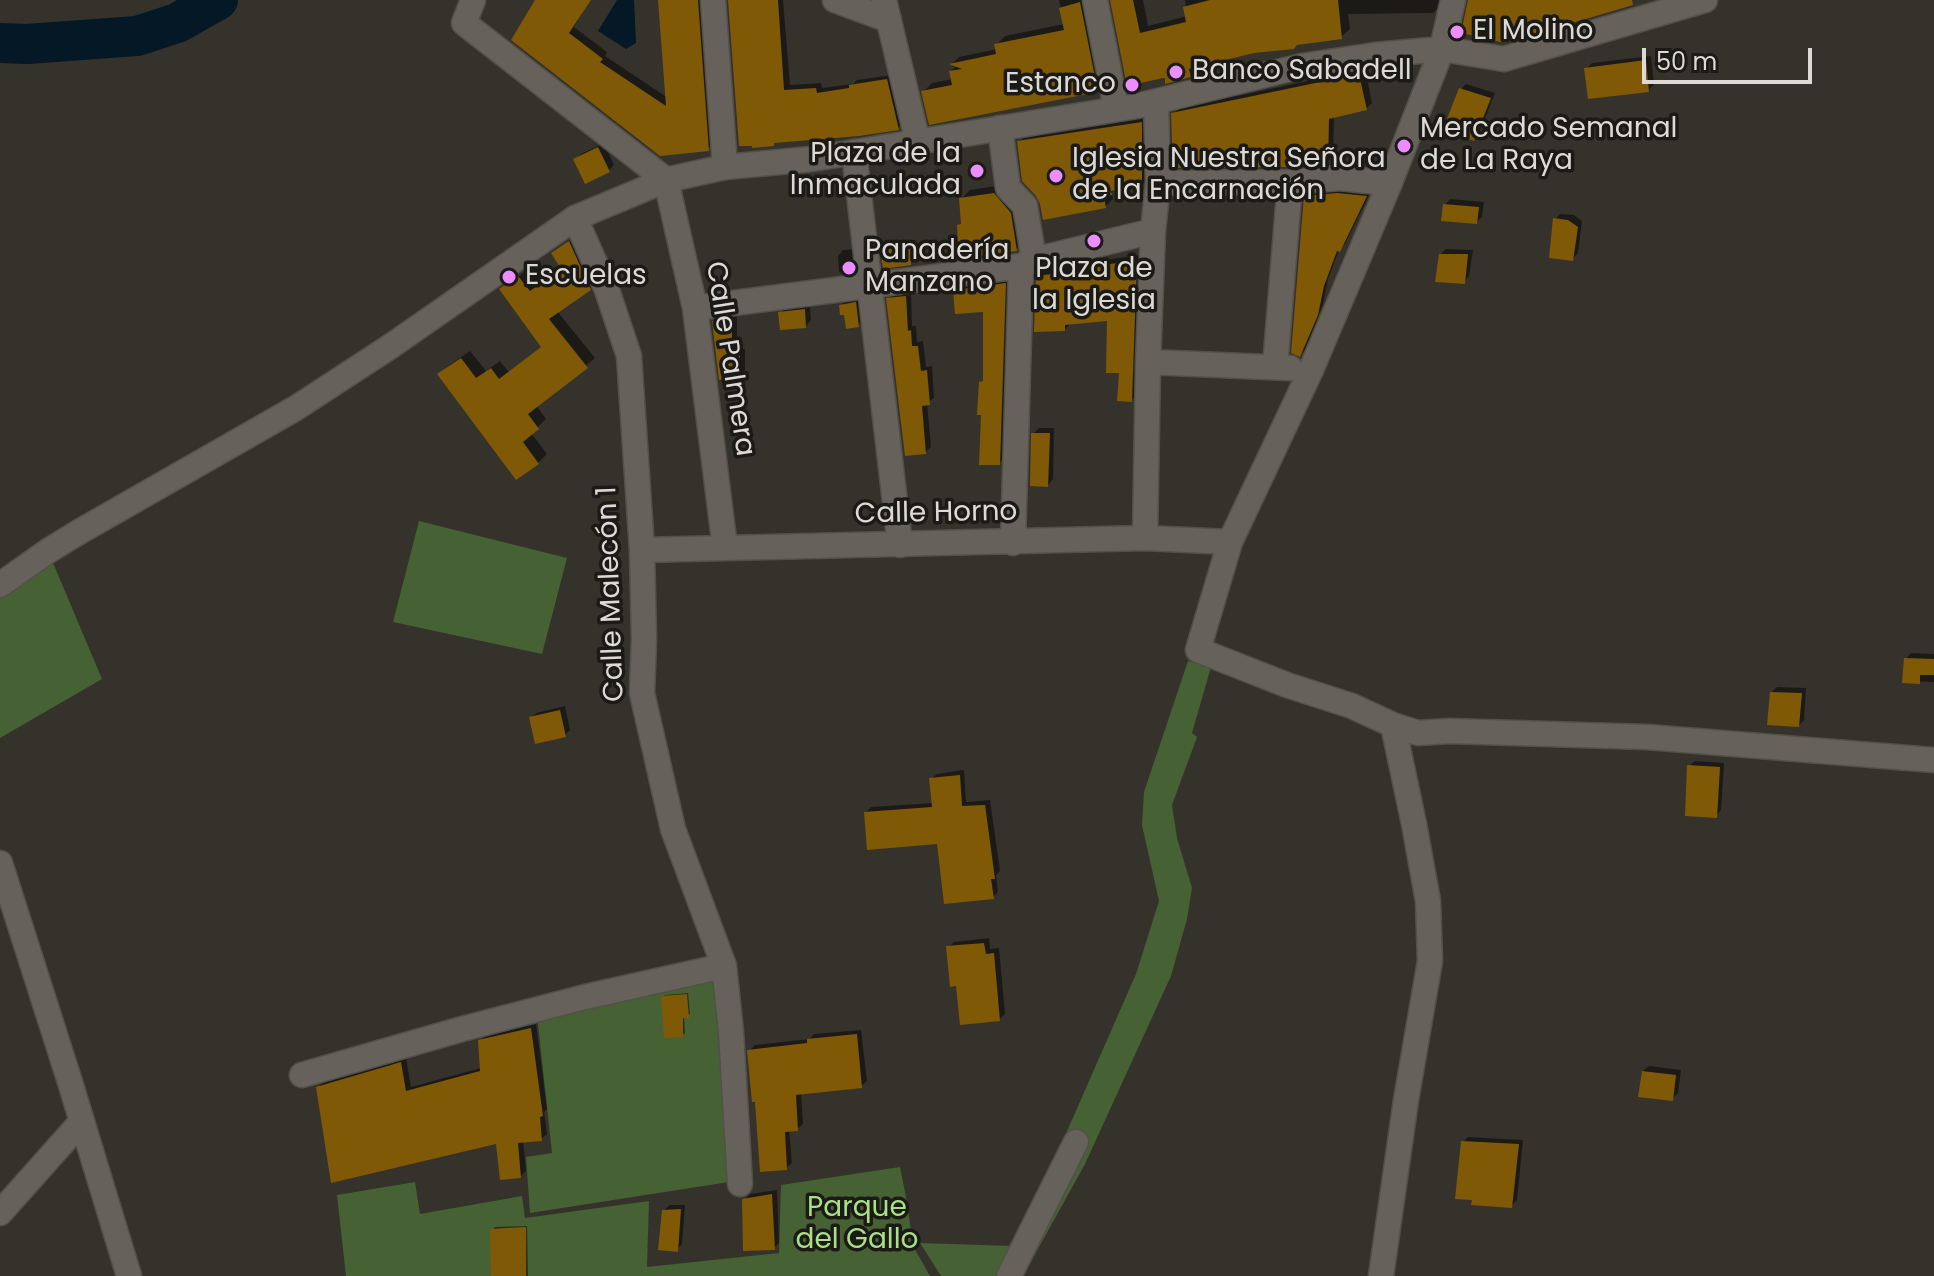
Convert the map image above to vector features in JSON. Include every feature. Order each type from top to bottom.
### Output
[{"type":"street","points":[[473,0],[464,23],[666,180]]},
{"type":"street","points":[[713,0],[725,167]]},
{"type":"street","points":[[835,0],[887,10],[918,143]]},
{"type":"street","points":[[1095,0],[1116,108]]},
{"type":"street","points":[[1453,0],[1442,49],[1389,185],[1311,370],[1230,542],[1198,650],[1418,733],[1449,731],[1647,737],[1934,760]]},
{"type":"street","points":[[0,585],[79,532],[296,408],[575,218],[666,180],[725,167],[812,159],[1156,102],[1302,66],[1375,55],[1442,49],[1504,59],[1705,0]]},
{"type":"street","points":[[1145,538],[1148,362],[1158,183],[1156,102]]},
{"type":"street","points":[[1000,128],[1008,188],[1025,206],[1028,263],[1013,543]]},
{"type":"street","points":[[854,152],[900,545]]},
{"type":"street","points":[[1158,183],[1290,182],[1340,178],[1389,185]]},
{"type":"street","name":"Calle Palmera","points":[[666,180],[695,308],[725,548]]},
{"type":"street","points":[[1275,367],[1290,182]]},
{"type":"street","name":"Calle Malecón 1","points":[[575,218],[607,290],[629,356],[642,550],[642,693],[673,829],[724,966],[740,1184]]},
{"type":"street","points":[[695,308],[1028,263],[1153,231]]},
{"type":"street","points":[[1148,362],[1311,370]]},
{"type":"street","name":"Calle Horno","points":[[642,550],[1145,538],[1230,542]]},
{"type":"street","points":[[1381,1276],[1430,961],[1428,901],[1393,725]]},
{"type":"street","points":[[0,863],[129,1276]]},
{"type":"street","points":[[302,1075],[585,997],[724,966]]},
{"type":"street","points":[[0,1213],[82,1121]]},
{"type":"street","points":[[1009,1276],[1076,1142]]},
{"type":"green space","points":[[419,521],[567,558],[542,654],[393,622]]},
{"type":"green space","points":[[48,551],[102,679],[0,738],[0,585]]},
{"type":"green space","points":[[1188,661],[1211,667],[1192,733],[1197,737],[1172,805],[1177,838],[1192,888],[1171,976],[1085,1164],[1023,1276],[941,1276],[920,1243],[1013,1246],[1136,974],[1159,901],[1142,825],[1144,792]]},
{"type":"green space","points":[[720,972],[729,1182],[530,1213],[526,1157],[552,1153],[537,1015]]},
{"type":"green space","name":"Parque del Gallo","points":[[900,1167],[913,1246],[930,1276],[346,1276],[337,1195],[415,1182],[420,1214],[522,1196],[525,1218],[649,1201],[647,1267],[779,1253],[781,1185]]},
{"type":"water","points":[[617,0],[634,0],[636,43],[626,49],[598,31]]},
{"type":"building","points":[[535,0],[591,0],[569,33],[603,59],[600,62],[666,106],[658,0],[698,0],[709,151],[660,156],[511,40]]},
{"type":"building","points":[[728,0],[778,0],[784,90],[816,88],[817,93],[887,79],[899,130],[774,143],[774,146],[739,146]]},
{"type":"building","points":[[1110,0],[1133,0],[1140,33],[1186,22],[1183,7],[1210,0],[1338,0],[1342,39],[1254,53],[1189,69],[1191,77],[1165,84],[1163,78],[1127,86]]},
{"type":"building","points":[[1468,0],[1632,0],[1633,5],[1505,43],[1461,33]]},
{"type":"building","points":[[1080,2],[1098,92],[929,125],[921,91],[952,85],[949,71],[962,69],[949,64],[996,54],[994,44],[1064,30],[1059,8]]},
{"type":"building","points":[[1646,60],[1649,92],[1588,99],[1584,68]]},
{"type":"building","points":[[1359,74],[1367,110],[1329,119],[1328,164],[1173,168],[1171,113]]},
{"type":"building","points":[[1459,88],[1491,98],[1474,141],[1443,129]]},
{"type":"building","name":"Iglesia Nuestra Señora de la Encarnación","points":[[1142,122],[1142,187],[1111,191],[1112,195],[1104,197],[1106,208],[1043,220],[1036,196],[1022,181],[1017,141]]},
{"type":"building","points":[[598,147],[610,172],[585,184],[573,159]]},
{"type":"building","points":[[994,193],[1011,213],[1017,251],[959,259],[959,198]]},
{"type":"building","points":[[1337,193],[1367,196],[1340,252],[1337,251],[1324,286],[1318,315],[1300,357],[1291,353],[1304,196]]},
{"type":"building","points":[[1443,204],[1479,207],[1477,224],[1441,221]]},
{"type":"building","points":[[1553,218],[1568,220],[1578,227],[1573,261],[1549,258]]},
{"type":"building","points":[[569,241],[591,290],[549,319],[588,368],[528,414],[539,429],[523,442],[539,464],[516,480],[437,374],[461,358],[476,378],[491,368],[499,379],[541,347],[499,289],[518,276],[530,291],[561,269],[551,253]]},
{"type":"building","points":[[911,245],[911,265],[883,269],[880,248]]},
{"type":"building","points":[[1439,254],[1468,254],[1465,284],[1435,282]]},
{"type":"building","points":[[1137,260],[1132,402],[1117,401],[1119,373],[1106,373],[1107,321],[1065,325],[1065,331],[1034,332],[1036,276]]},
{"type":"building","points":[[1006,283],[1000,465],[979,465],[981,415],[977,415],[979,382],[983,381],[983,312],[955,314],[953,290]]},
{"type":"building","points":[[906,296],[908,331],[911,330],[912,346],[918,346],[921,371],[927,370],[930,405],[922,406],[926,454],[905,456],[886,298]]},
{"type":"building","points":[[856,302],[859,327],[846,329],[839,305]]},
{"type":"building","points":[[805,309],[806,328],[780,330],[778,312]]},
{"type":"building","points":[[732,318],[732,354],[740,353],[740,377],[719,380],[712,321]]},
{"type":"building","points":[[1031,433],[1050,433],[1048,487],[1030,486]]},
{"type":"building","points":[[1904,658],[1934,659],[1934,675],[1920,675],[1920,684],[1902,683]]},
{"type":"building","points":[[1770,692],[1802,693],[1799,727],[1767,725]]},
{"type":"building","points":[[560,710],[566,737],[535,744],[529,717]]},
{"type":"building","points":[[1687,765],[1720,767],[1717,818],[1685,816]]},
{"type":"building","points":[[960,775],[962,806],[985,805],[995,879],[991,879],[994,899],[944,904],[937,844],[867,850],[864,812],[932,807],[929,778]]},
{"type":"building","points":[[984,943],[986,954],[994,953],[1000,1021],[960,1025],[956,986],[950,987],[946,946]]},
{"type":"building","points":[[687,994],[689,1018],[683,1018],[683,1037],[664,1038],[661,996]]},
{"type":"building","points":[[531,1028],[543,1116],[540,1117],[542,1141],[518,1143],[521,1178],[500,1180],[496,1144],[331,1183],[316,1087],[401,1062],[406,1091],[480,1071],[478,1040]]},
{"type":"building","points":[[857,1034],[862,1088],[796,1095],[798,1131],[785,1132],[787,1170],[760,1172],[755,1102],[752,1102],[747,1050]]},
{"type":"building","points":[[1642,1071],[1676,1075],[1673,1101],[1638,1097]]},
{"type":"building","points":[[1461,1141],[1519,1144],[1512,1208],[1471,1205],[1472,1200],[1455,1199]]},
{"type":"building","points":[[772,1194],[775,1250],[743,1251],[742,1199]]},
{"type":"building","points":[[681,1209],[678,1252],[658,1250],[662,1210]]},
{"type":"building","points":[[526,1227],[526,1276],[491,1276],[490,1229]]},
{"type":"waterway","points":[[0,43],[137,36],[177,23],[218,0]]},
{"type":"place","name":"El Molino","points":[[1457,32]]},
{"type":"place","name":"Banco Sabadell","points":[[1176,72]]},
{"type":"place","name":"Estanco","points":[[1132,85]]},
{"type":"place","name":"Mercado Semanal de La Raya","points":[[1404,146]]},
{"type":"place","name":"Plaza de la Inmaculada","points":[[977,171]]},
{"type":"place","name":"Iglesia Nuestra Señora de la Encarnación","points":[[1056,176]]},
{"type":"place","name":"Plaza de la Iglesia","points":[[1094,241]]},
{"type":"place","name":"Panadería Manzano","points":[[849,268]]},
{"type":"place","name":"Escuelas","points":[[509,277]]}]
